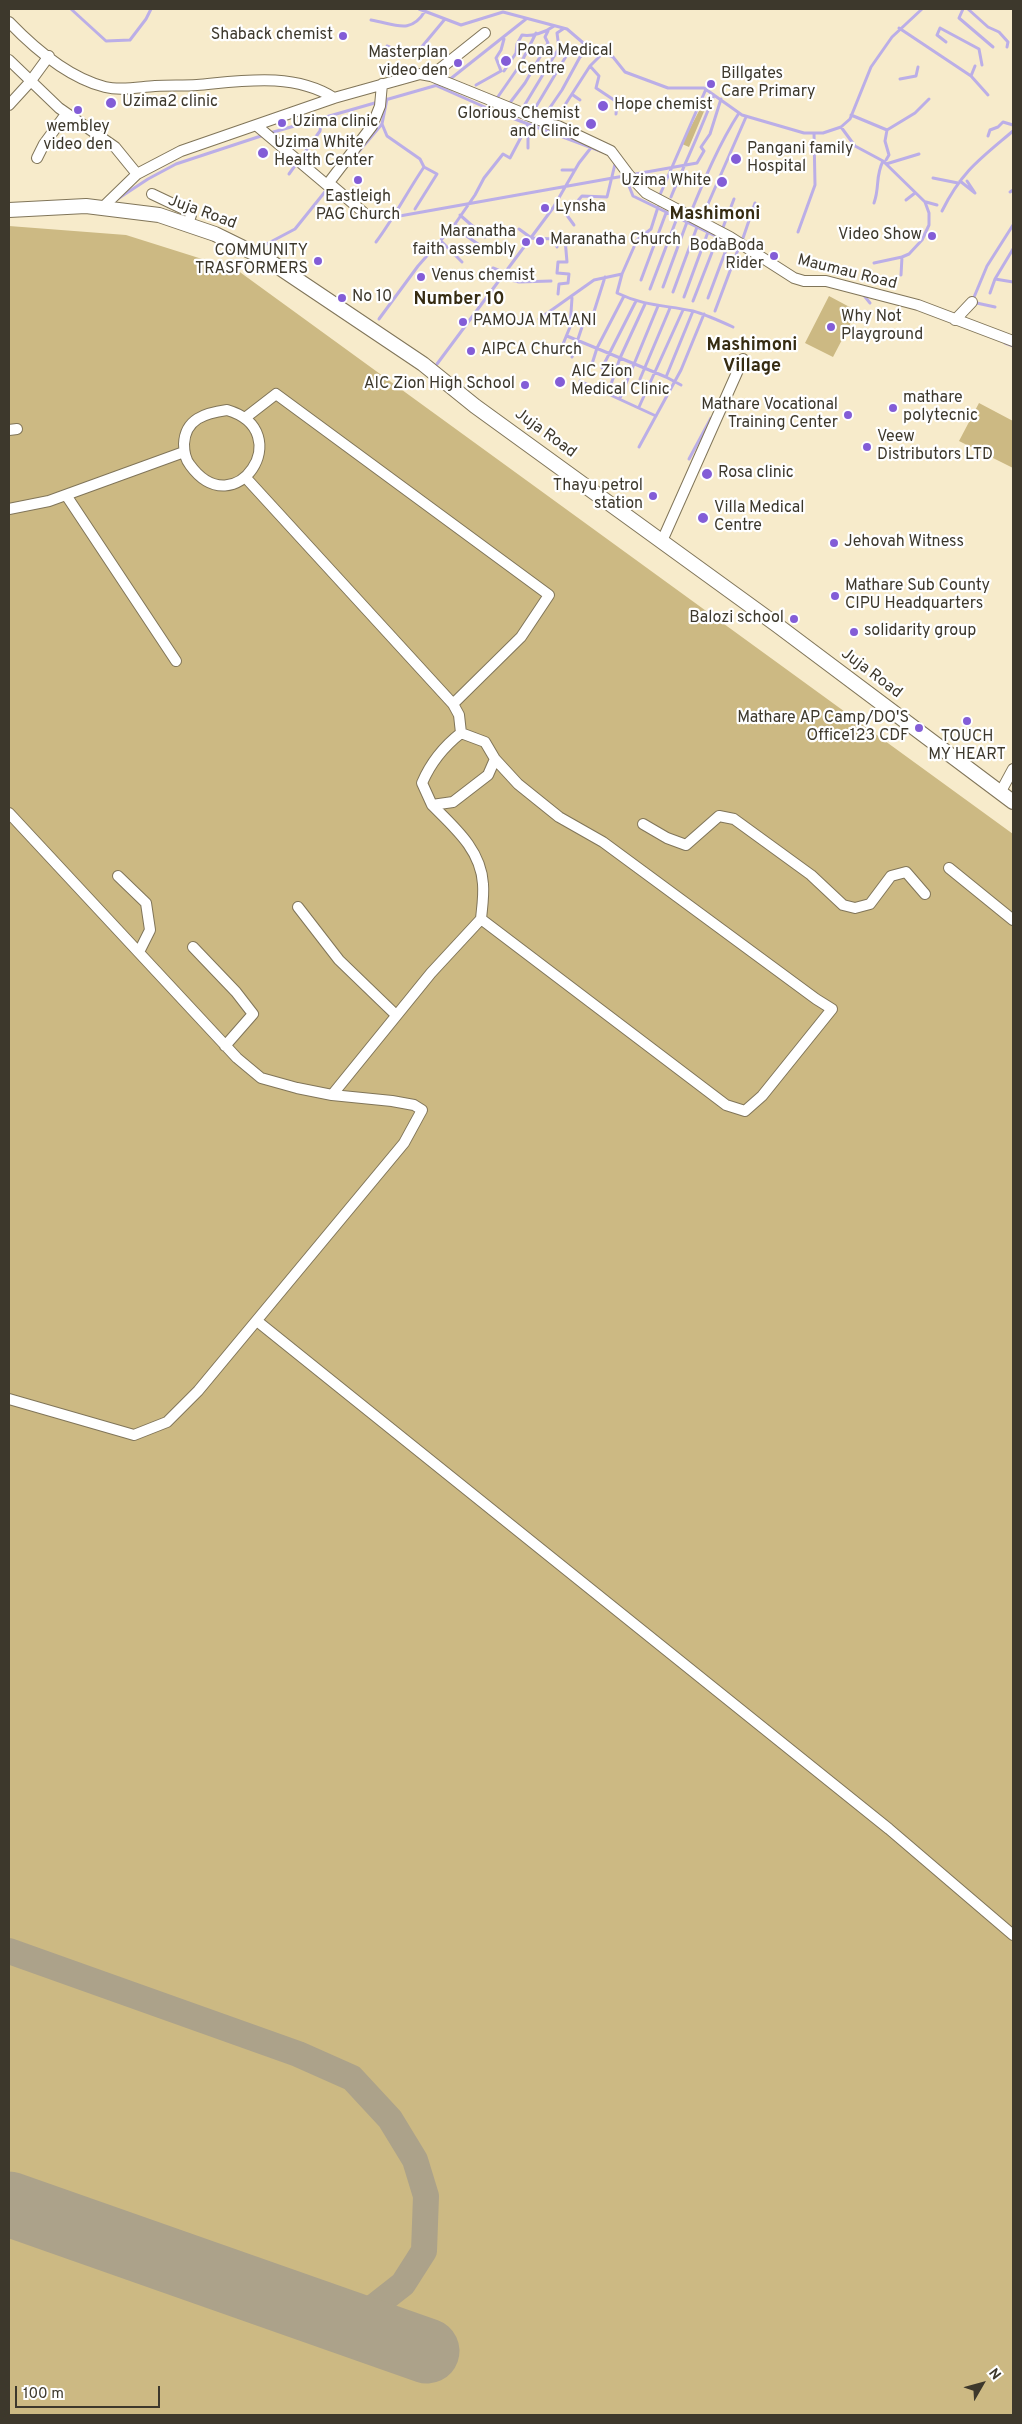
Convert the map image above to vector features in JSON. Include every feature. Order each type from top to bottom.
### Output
[{"type":"main road","name":"Juja Road","points":[[9,210],[51,206],[102,207],[159,215],[219,235],[260,255],[347,311],[423,364],[475,406],[662,541],[1013,802]]},
{"type":"street","points":[[9,22],[62,67],[85,80],[113,89],[244,80],[287,82],[313,87],[334,98]]},
{"type":"street","points":[[102,207],[137,174],[157,162],[195,145],[257,126],[334,98],[382,84],[428,75],[485,33]]},
{"type":"street","points":[[9,105],[30,82],[49,56]]},
{"type":"street","points":[[9,60],[30,82],[66,114],[115,146],[137,174]]},
{"type":"street","name":"Maumau Road","points":[[428,75],[601,145],[611,151],[629,175],[646,193],[730,237],[794,278],[804,281],[826,281],[918,306],[1013,341]]},
{"type":"street","points":[[257,126],[327,186],[372,126],[380,106],[382,84]]},
{"type":"street","points":[[37,158],[44,144],[66,114]]},
{"type":"street","points":[[329,183],[363,212]]},
{"type":"street","points":[[152,194],[190,212],[188,224]]},
{"type":"street","points":[[955,320],[972,302]]},
{"type":"street","points":[[662,541],[743,359]]},
{"type":"street","points":[[245,418],[276,394],[549,595],[521,637],[453,704]]},
{"type":"street","points":[[227,410],[245,418],[255,432],[260,446],[256,464],[246,478],[229,485],[212,484],[199,476],[189,464],[184,452],[184,432],[195,420],[212,412],[227,410]]},
{"type":"street","points":[[9,509],[66,495],[184,452]]},
{"type":"street","points":[[246,478],[453,704],[459,715],[461,734]]},
{"type":"street","points":[[66,495],[176,662]]},
{"type":"street","points":[[461,734],[485,742],[495,759],[518,784],[559,817],[603,842],[816,999],[832,1008],[762,1096],[746,1111],[726,1105],[481,919]]},
{"type":"street","points":[[332,1094],[431,973],[481,919],[483,884],[477,858],[464,837],[432,805],[422,783],[430,764],[447,744],[461,734]]},
{"type":"street","points":[[432,805],[453,802],[488,775],[495,759]]},
{"type":"street","points":[[1000,793],[1013,769]]},
{"type":"street","points":[[9,813],[226,1046],[261,1078],[297,1088],[414,1105],[422,1110],[404,1143],[198,1391],[167,1422],[134,1435],[9,1400]]},
{"type":"street","points":[[643,824],[667,838],[686,845],[719,816],[734,819],[810,875],[843,905],[855,908],[870,904],[891,876],[906,872],[926,894]]},
{"type":"street","points":[[949,868],[1013,920]]},
{"type":"street","points":[[118,876],[146,903],[150,930],[139,952]]},
{"type":"street","points":[[298,907],[339,960],[396,1015]]},
{"type":"street","points":[[192,946],[236,992],[253,1014],[226,1046]]},
{"type":"street","points":[[257,1321],[889,1829],[1013,1934]]},
{"type":"shaded area","points":[[701,107],[705,109],[689,147],[682,144]]},
{"type":"shaded area","points":[[9,226],[126,235],[237,270],[1013,834],[1013,2415],[9,2415]]},
{"type":"shaded area","name":"Why Not Playground","points":[[829,296],[857,311],[833,357],[805,343]]},
{"type":"shaded area","points":[[979,403],[1013,421],[1013,468],[959,441]]},
{"type":"waterway","points":[[71,9],[106,41],[130,40],[151,9]]},
{"type":"waterway","points":[[419,9],[461,25],[503,12],[567,29],[588,47],[613,57],[625,72],[668,88],[704,88],[742,115],[804,133],[823,133],[841,127],[850,119],[871,67],[892,37],[922,9]]},
{"type":"waterway","points":[[963,9],[959,18],[993,47]]},
{"type":"waterway","points":[[968,9],[988,27],[999,32],[1008,42],[1007,47]]},
{"type":"waterway","points":[[371,20],[402,26],[414,23],[425,11]]},
{"type":"waterway","points":[[387,46],[406,54],[420,49],[445,19]]},
{"type":"waterway","points":[[449,80],[526,19]]},
{"type":"waterway","points":[[504,71],[516,53],[517,44],[522,35],[539,34],[554,26]]},
{"type":"waterway","points":[[899,28],[971,76],[975,66]]},
{"type":"waterway","points":[[946,42],[937,35],[940,28],[979,49],[982,65]]},
{"type":"waterway","points":[[521,111],[559,48],[557,33],[563,29]]},
{"type":"waterway","points":[[509,104],[525,83],[548,43],[545,37],[548,31]]},
{"type":"waterway","points":[[495,101],[520,65],[536,33]]},
{"type":"waterway","points":[[476,85],[501,71],[496,58],[501,50],[504,39]]},
{"type":"waterway","points":[[531,115],[568,53],[560,45]]},
{"type":"waterway","points":[[538,125],[562,90],[580,57],[591,48]]},
{"type":"waterway","points":[[554,122],[590,66],[603,53]]},
{"type":"waterway","points":[[590,66],[599,76],[596,88],[617,102],[616,114]]},
{"type":"waterway","points":[[900,79],[916,76],[918,67]]},
{"type":"waterway","points":[[971,76],[988,95]]},
{"type":"waterway","points":[[270,133],[441,84]]},
{"type":"waterway","points":[[437,86],[496,112],[603,152]]},
{"type":"waterway","points":[[659,197],[706,89]]},
{"type":"waterway","points":[[573,95],[580,100]]},
{"type":"waterway","points":[[671,197],[714,95]]},
{"type":"waterway","points":[[350,162],[382,124],[387,99]]},
{"type":"waterway","points":[[394,217],[697,163],[704,151],[701,147],[710,134],[721,99]]},
{"type":"waterway","points":[[851,115],[887,130],[915,113],[929,99]]},
{"type":"waterway","points":[[691,212],[719,149],[739,113]]},
{"type":"waterway","points":[[701,220],[746,117]]},
{"type":"waterway","points":[[289,174],[320,131],[322,118]]},
{"type":"waterway","points":[[988,136],[990,130],[998,127],[1003,122],[1013,125]]},
{"type":"waterway","points":[[376,242],[424,167],[420,159],[387,136],[382,124]]},
{"type":"waterway","points":[[379,319],[418,266],[455,224],[484,178],[503,154],[510,158],[528,124]]},
{"type":"waterway","points":[[528,126],[528,148]]},
{"type":"waterway","points":[[841,127],[855,146],[883,161],[925,202],[929,213],[929,225],[922,240],[909,254],[902,257],[901,275]]},
{"type":"waterway","points":[[886,160],[889,155],[885,141],[887,130]]},
{"type":"waterway","points":[[942,211],[949,197],[965,175],[981,158],[1013,131]]},
{"type":"waterway","points":[[798,232],[815,185],[814,133]]},
{"type":"waterway","points":[[119,198],[176,164],[264,135]]},
{"type":"waterway","points":[[437,364],[553,208],[579,163],[590,149]]},
{"type":"waterway","points":[[886,164],[919,154]]},
{"type":"waterway","points":[[574,225],[566,214],[582,196],[607,197],[616,160]]},
{"type":"waterway","points":[[874,203],[879,172],[883,161]]},
{"type":"waterway","points":[[415,209],[437,174],[424,167]]},
{"type":"waterway","points":[[562,170],[575,170]]},
{"type":"waterway","points":[[625,176],[633,196],[732,244]]},
{"type":"waterway","points":[[933,178],[958,183]]},
{"type":"waterway","points":[[960,181],[975,193],[967,181]]},
{"type":"waterway","points":[[261,247],[295,229],[328,188]]},
{"type":"waterway","points":[[906,200],[915,193]]},
{"type":"waterway","points":[[722,230],[734,199]]},
{"type":"waterway","points":[[926,202],[937,205]]},
{"type":"waterway","points":[[742,241],[755,203]]},
{"type":"waterway","points":[[539,319],[594,280],[622,274],[637,240],[651,229],[658,207]]},
{"type":"waterway","points":[[641,280],[666,213]]},
{"type":"waterway","points":[[460,215],[485,237]]},
{"type":"waterway","points":[[650,289],[677,218]]},
{"type":"waterway","points":[[663,287],[687,222]]},
{"type":"waterway","points":[[455,224],[462,233],[478,244]]},
{"type":"waterway","points":[[995,307],[972,302],[987,266],[1013,225]]},
{"type":"waterway","points":[[673,292],[697,227]]},
{"type":"waterway","points":[[519,229],[530,237]]},
{"type":"waterway","points":[[684,297],[708,232]]},
{"type":"waterway","points":[[530,238],[579,240],[585,237]]},
{"type":"waterway","points":[[693,301],[718,237]]},
{"type":"waterway","points":[[555,238],[557,247]]},
{"type":"waterway","points":[[558,294],[559,284],[568,283],[569,274],[557,273],[558,262],[567,262],[565,239]]},
{"type":"waterway","points":[[441,241],[462,262]]},
{"type":"waterway","points":[[708,298],[729,242]]},
{"type":"waterway","points":[[715,311],[739,247]]},
{"type":"waterway","points":[[990,293],[995,279],[1013,249]]},
{"type":"waterway","points":[[874,263],[902,257]]},
{"type":"waterway","points":[[493,268],[503,272]]},
{"type":"waterway","points":[[622,274],[617,293],[645,303],[693,311],[733,327]]},
{"type":"waterway","points":[[500,277],[519,282],[551,281]]},
{"type":"waterway","points":[[572,357],[584,321],[591,321],[605,277]]},
{"type":"waterway","points":[[995,279],[1013,282]]},
{"type":"waterway","points":[[489,291],[500,294]]},
{"type":"waterway","points":[[862,293],[870,303]]},
{"type":"waterway","points":[[592,364],[597,348],[624,296]]},
{"type":"waterway","points":[[561,349],[570,327],[572,298]]},
{"type":"waterway","points":[[602,368],[636,301]]},
{"type":"waterway","points":[[608,393],[620,358],[645,304]]},
{"type":"waterway","points":[[620,398],[658,306]]},
{"type":"waterway","points":[[640,379],[670,308]]},
{"type":"waterway","points":[[639,407],[683,310]]},
{"type":"waterway","points":[[666,377],[693,311]]},
{"type":"waterway","points":[[639,447],[681,370],[704,314]]},
{"type":"waterway","points":[[567,336],[681,385]]},
{"type":"waterway","points":[[1005,343],[1013,346]]},
{"type":"waterway","points":[[580,381],[656,416]]},
{"type":"waterway","points":[[689,459],[711,418]]},
{"type":"taxiway","points":[[9,1951],[298,2054],[352,2078],[390,2119],[415,2160],[426,2196],[424,2251],[403,2284],[352,2324]]},
{"type":"runway","points":[[9,2204],[427,2351]]},
{"type":"place","name":"Shaback chemist","points":[[343,36]]},
{"type":"place","name":"Pona Medical Centre","points":[[506,61]]},
{"type":"place","name":"Masterplan video den","points":[[458,63]]},
{"type":"place","name":"Billgates Care Primary","points":[[711,84]]},
{"type":"place","name":"Uzima2 clinic","points":[[111,103]]},
{"type":"place","name":"Hope chemist","points":[[603,106]]},
{"type":"place","name":"wembley video den","points":[[78,110]]},
{"type":"place","name":"Uzima clinic","points":[[282,123]]},
{"type":"place","name":"Glorious Chemist and Clinic","points":[[591,124]]},
{"type":"place","name":"Uzima White Health Center","points":[[263,153]]},
{"type":"place","name":"Pangani family Hospital","points":[[736,159]]},
{"type":"place","name":"Eastleigh PAG Church","points":[[358,180]]},
{"type":"place","name":"Uzima White","points":[[722,182]]},
{"type":"place","name":"Lynsha","points":[[545,208]]},
{"type":"place","name":"Video Show","points":[[932,236]]},
{"type":"place","name":"Maranatha Church","points":[[540,241]]},
{"type":"place","name":"Maranatha faith assembly","points":[[526,242]]},
{"type":"place","name":"BodaBoda Rider","points":[[774,256]]},
{"type":"place","name":"COMMUNITY TRASFORMERS","points":[[318,261]]},
{"type":"place","name":"Venus chemist","points":[[421,277]]},
{"type":"place","name":"No 10","points":[[342,298]]},
{"type":"place","name":"PAMOJA MTAANI","points":[[463,322]]},
{"type":"place","name":"Why Not Playground","points":[[831,327]]},
{"type":"place","name":"AIPCA Church","points":[[471,351]]},
{"type":"place","name":"AIC Zion Medical Clinic","points":[[560,382]]},
{"type":"place","name":"AIC Zion High School","points":[[525,385]]},
{"type":"place","name":"mathare polytecnic","points":[[893,408]]},
{"type":"place","name":"Mathare Vocational Training Center","points":[[848,415]]},
{"type":"place","name":"Veew Distributors LTD","points":[[867,447]]},
{"type":"place","name":"Rosa clinic","points":[[707,474]]},
{"type":"place","name":"Thayu petrol station","points":[[653,496]]},
{"type":"place","name":"Villa Medical Centre","points":[[703,518]]},
{"type":"place","name":"Jehovah Witness","points":[[834,543]]},
{"type":"place","name":"Mathare Sub County CIPU Headquarters","points":[[835,596]]},
{"type":"place","name":"Balozi school","points":[[794,619]]},
{"type":"place","name":"solidarity group","points":[[854,632]]},
{"type":"place","name":"TOUCH MY HEART","points":[[967,721]]},
{"type":"place","name":"Mathare AP Camp/DO'S Office123 CDF","points":[[919,728]]},
{"type":"district","name":"Mashimoni","points":[[715,215]]},
{"type":"district","name":"Number 10","points":[[459,300]]},
{"type":"district","name":"Mashimoni Village","points":[[752,356]]}]
